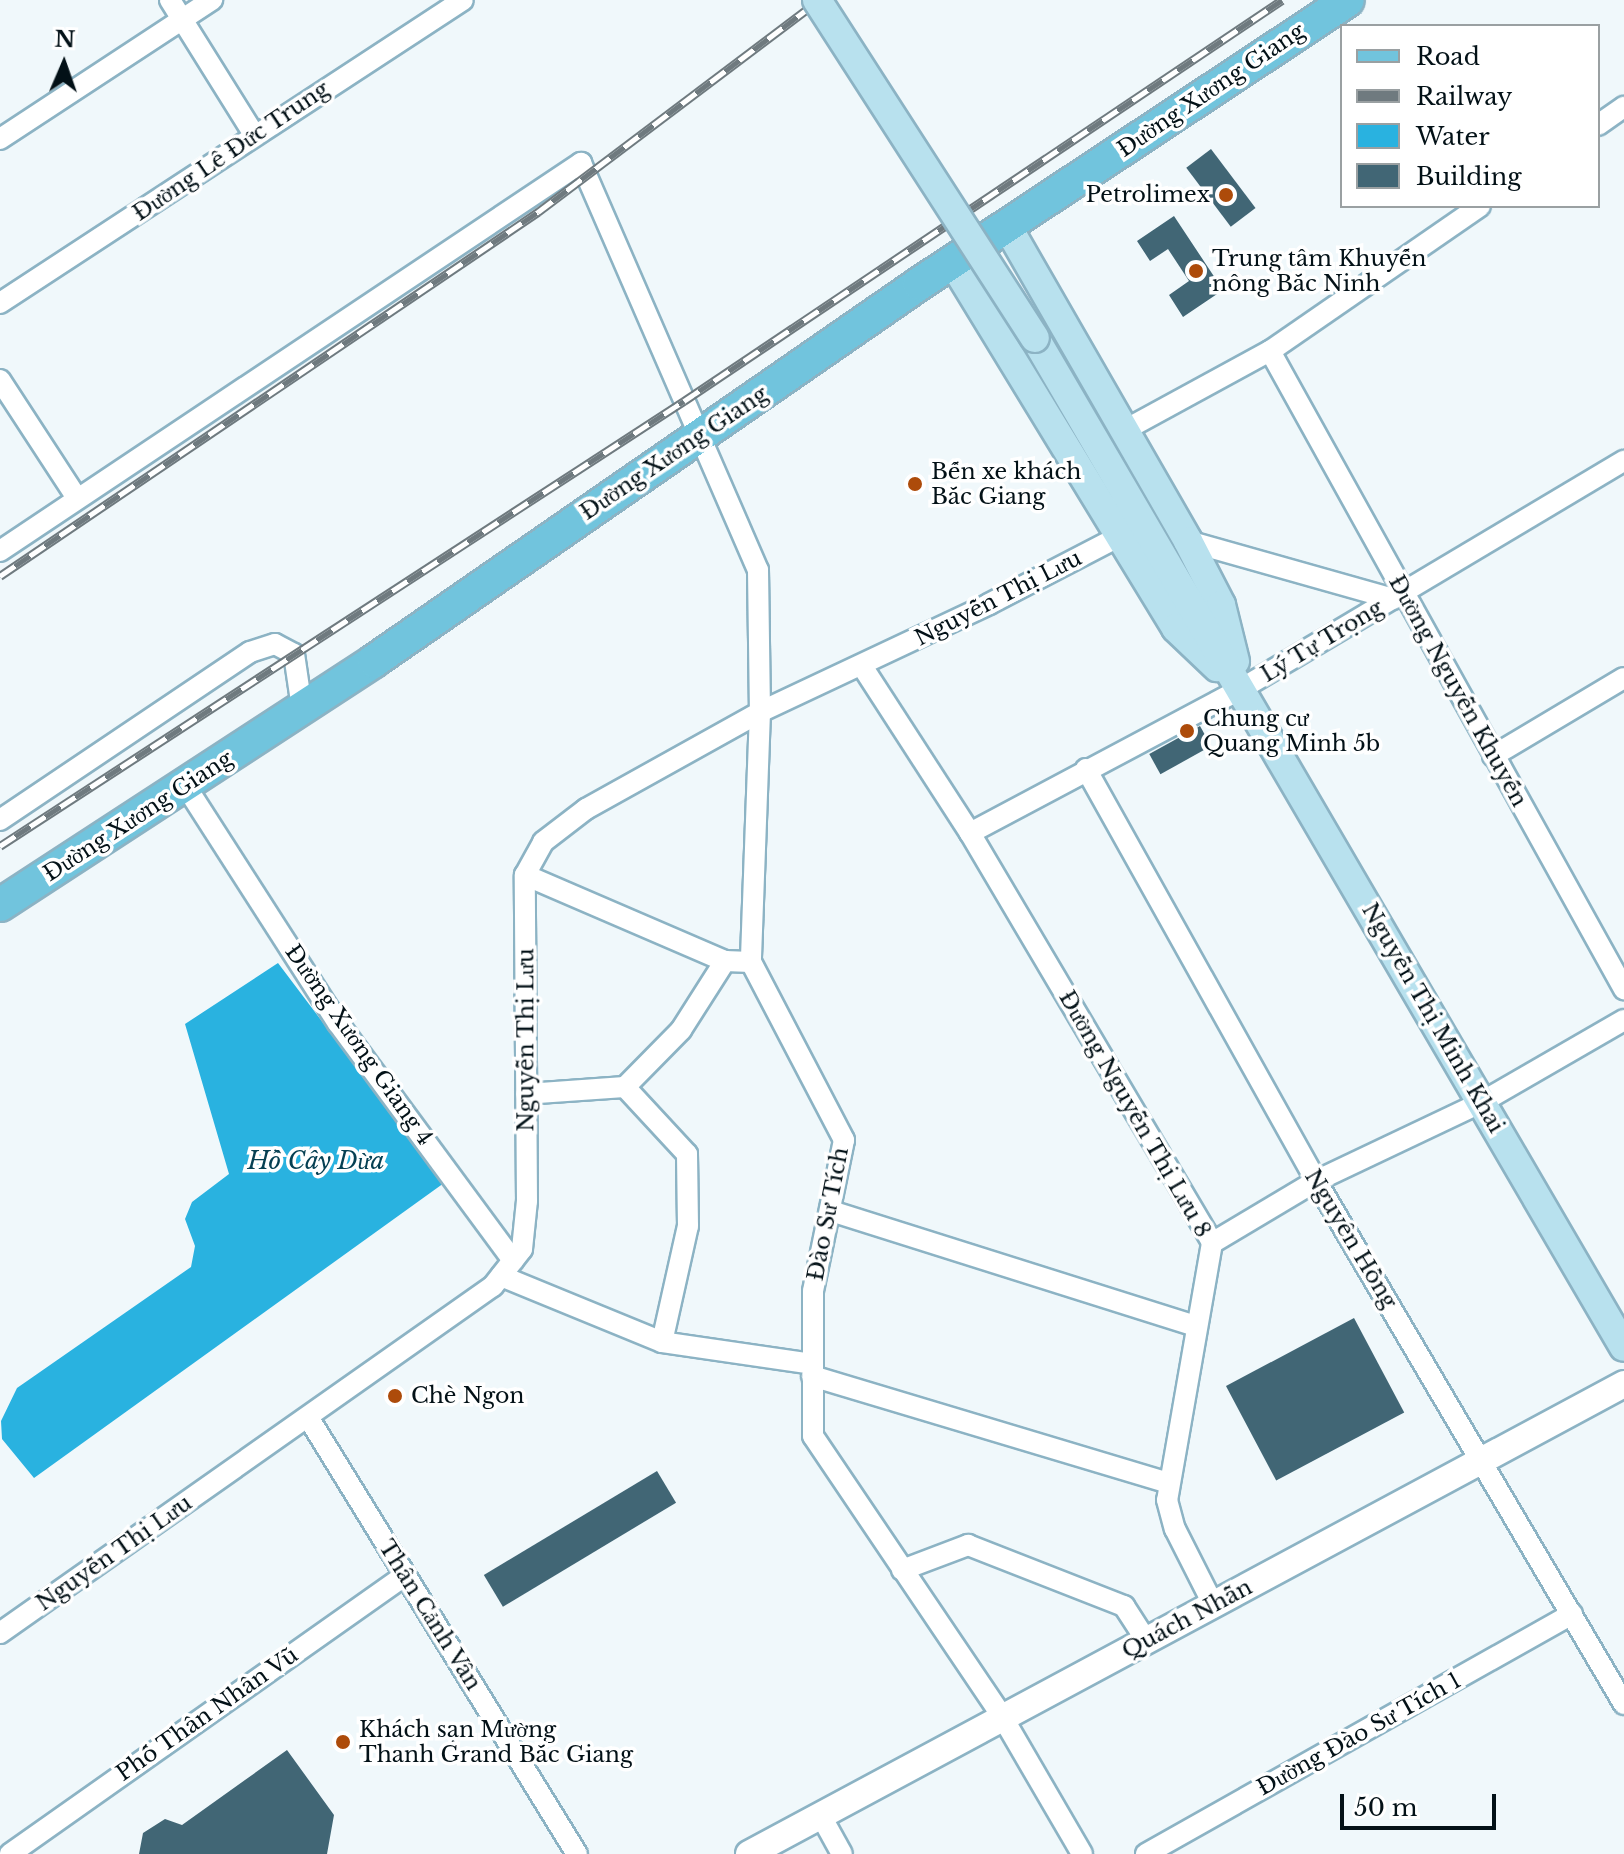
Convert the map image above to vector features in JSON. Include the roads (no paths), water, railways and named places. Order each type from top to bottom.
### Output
[{"type":"main road","name":"Nguyễn Thị Minh Khai","points":[[817,0],[1035,338],[1624,1347]]},
{"type":"main road","name":"Đường Xương Giang","points":[[0,905],[302,708],[952,261],[1348,0]]},
{"type":"main road","points":[[1007,226],[1188,541],[1221,605],[1241,689]]},
{"type":"main road","points":[[952,261],[1176,628],[1241,689]]},
{"type":"street","points":[[170,0],[253,133]]},
{"type":"street","points":[[0,139],[212,0]]},
{"type":"street","name":"Đường Lê Đức Trung","points":[[0,303],[253,133],[463,0]]},
{"type":"street","points":[[1600,124],[1624,107]]},
{"type":"street","points":[[0,551],[581,163],[758,570],[760,712],[751,962],[725,961],[525,875]]},
{"type":"street","points":[[1123,431],[1270,351],[1477,208]]},
{"type":"street","name":"Đường Nguyễn Khuyến","points":[[1270,351],[1398,596],[1493,756],[1624,989]]},
{"type":"street","points":[[0,380],[77,498]]},
{"type":"street","name":"Lý Tự Trọng","points":[[970,833],[1241,689],[1624,461]]},
{"type":"street","name":"Nguyễn Thị Lưu","points":[[0,1633],[308,1417],[507,1268],[522,1249],[527,1201],[525,875],[543,842],[586,809],[760,712],[862,666],[1122,535]]},
{"type":"street","points":[[1188,541],[1398,596]]},
{"type":"street","points":[[0,820],[250,652],[275,644],[294,654],[302,708]]},
{"type":"street","name":"Đường Nguyễn Thị Lưu 8","points":[[862,666],[970,833],[1212,1243],[1168,1483],[1175,1529],[1213,1604]]},
{"type":"street","points":[[1493,756],[1624,678]]},
{"type":"street","name":"Nguyên Hồng","points":[[1086,769],[1316,1181],[1624,1704]]},
{"type":"street","name":"Đường Xương Giang 4","points":[[185,785],[338,1023],[507,1268]]},
{"type":"street","points":[[526,1094],[625,1087],[681,1030],[725,961]]},
{"type":"street","name":"Đào Sư Tích","points":[[751,962],[842,1129],[843,1150],[813,1291],[812,1370],[816,1443],[1003,1718],[1082,1854]]},
{"type":"street","points":[[1212,1243],[1316,1181],[1482,1102],[1624,1020]]},
{"type":"street","points":[[625,1087],[682,1145],[689,1169],[688,1226],[662,1342]]},
{"type":"street","points":[[831,1211],[1196,1326]]},
{"type":"street","points":[[507,1268],[654,1344],[662,1342],[812,1370],[1168,1483]]},
{"type":"street","name":"Quách Nhẫn","points":[[749,1854],[1484,1462],[1624,1384]]},
{"type":"street","name":"Thân Cảnh Vân","points":[[308,1417],[577,1854]]},
{"type":"street","points":[[902,1570],[968,1545],[1124,1606],[1146,1640]]},
{"type":"street","name":"Phố Thân Nhân Vũ","points":[[7,1854],[405,1575]]},
{"type":"street","name":"Đường Đào Sư Tích 1","points":[[1146,1854],[1572,1614]]},
{"type":"street","points":[[821,1816],[842,1854]]},
{"type":"street","points":[[0,1848],[7,1854]]},
{"type":"water","name":"Hồ Cây Dừa","points":[[278,963],[444,1183],[34,1478],[2,1439],[1,1421],[17,1388],[191,1267],[195,1246],[185,1219],[192,1202],[229,1174],[185,1024]]},
{"type":"railway","points":[[0,576],[538,212],[819,0]]},
{"type":"railway","points":[[0,846],[684,401],[1282,0]]},
{"type":"place","name":"Petrolimex","points":[[1226,195]]},
{"type":"place","name":"Trung tâm Khuyến nông Bắc Ninh","points":[[1196,271]]},
{"type":"place","name":"Bến xe khách Bắc Giang","points":[[915,484]]},
{"type":"place","name":"Chung cư Quang Minh 5b","points":[[1187,731]]},
{"type":"place","name":"Chè Ngon","points":[[395,1396]]},
{"type":"place","name":"Khách sạn Mường Thanh Grand Bắc Giang","points":[[343,1742]]}]
